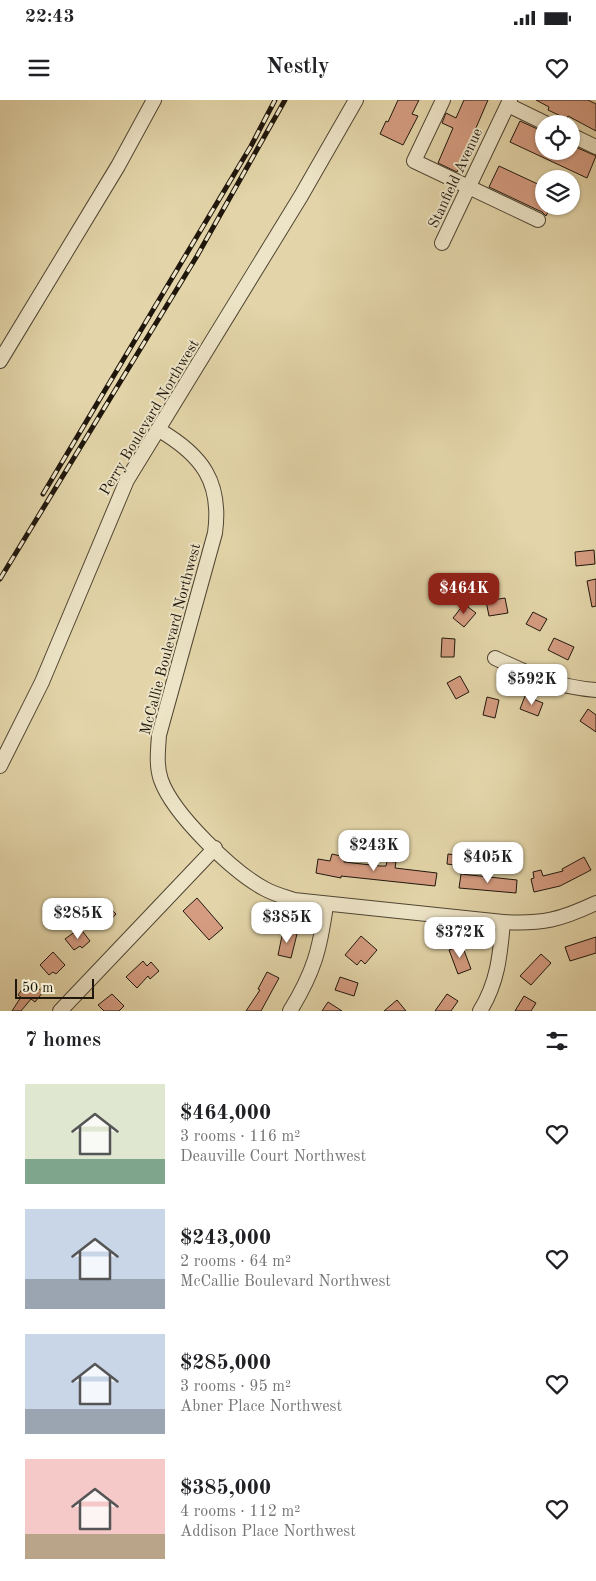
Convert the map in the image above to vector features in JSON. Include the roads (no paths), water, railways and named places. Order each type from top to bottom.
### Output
[{"type":"street","points":[[0,361],[118,166],[154,100]]},
{"type":"street","name":"Perry Boulevard Northwest","points":[[0,766],[42,682],[127,480],[159,430],[356,100]]},
{"type":"street","points":[[443,100],[414,161],[538,220]]},
{"type":"street","points":[[509,103],[535,117]]},
{"type":"street","name":"Stanfield Avenue","points":[[442,243],[509,103]]},
{"type":"street","points":[[580,139],[596,147]]},
{"type":"street","name":"McCallie Boulevard Northwest","points":[[159,430],[181,443],[199,459],[210,477],[216,500],[215,533],[159,735],[157,756],[160,779],[170,801],[181,815],[243,875],[266,890],[294,900],[326,905],[504,922],[536,923],[567,917],[596,903]]},
{"type":"street","points":[[495,658],[538,678],[568,688],[596,690]]},
{"type":"street","points":[[60,1011],[214,848]]},
{"type":"street","points":[[290,1011],[312,974],[320,946],[326,905]]},
{"type":"street","points":[[480,1011],[491,994],[500,966],[504,922]]},
{"type":"railway","points":[[43,494],[251,146],[275,100]]},
{"type":"railway","points":[[0,579],[197,256],[285,100]]}]
